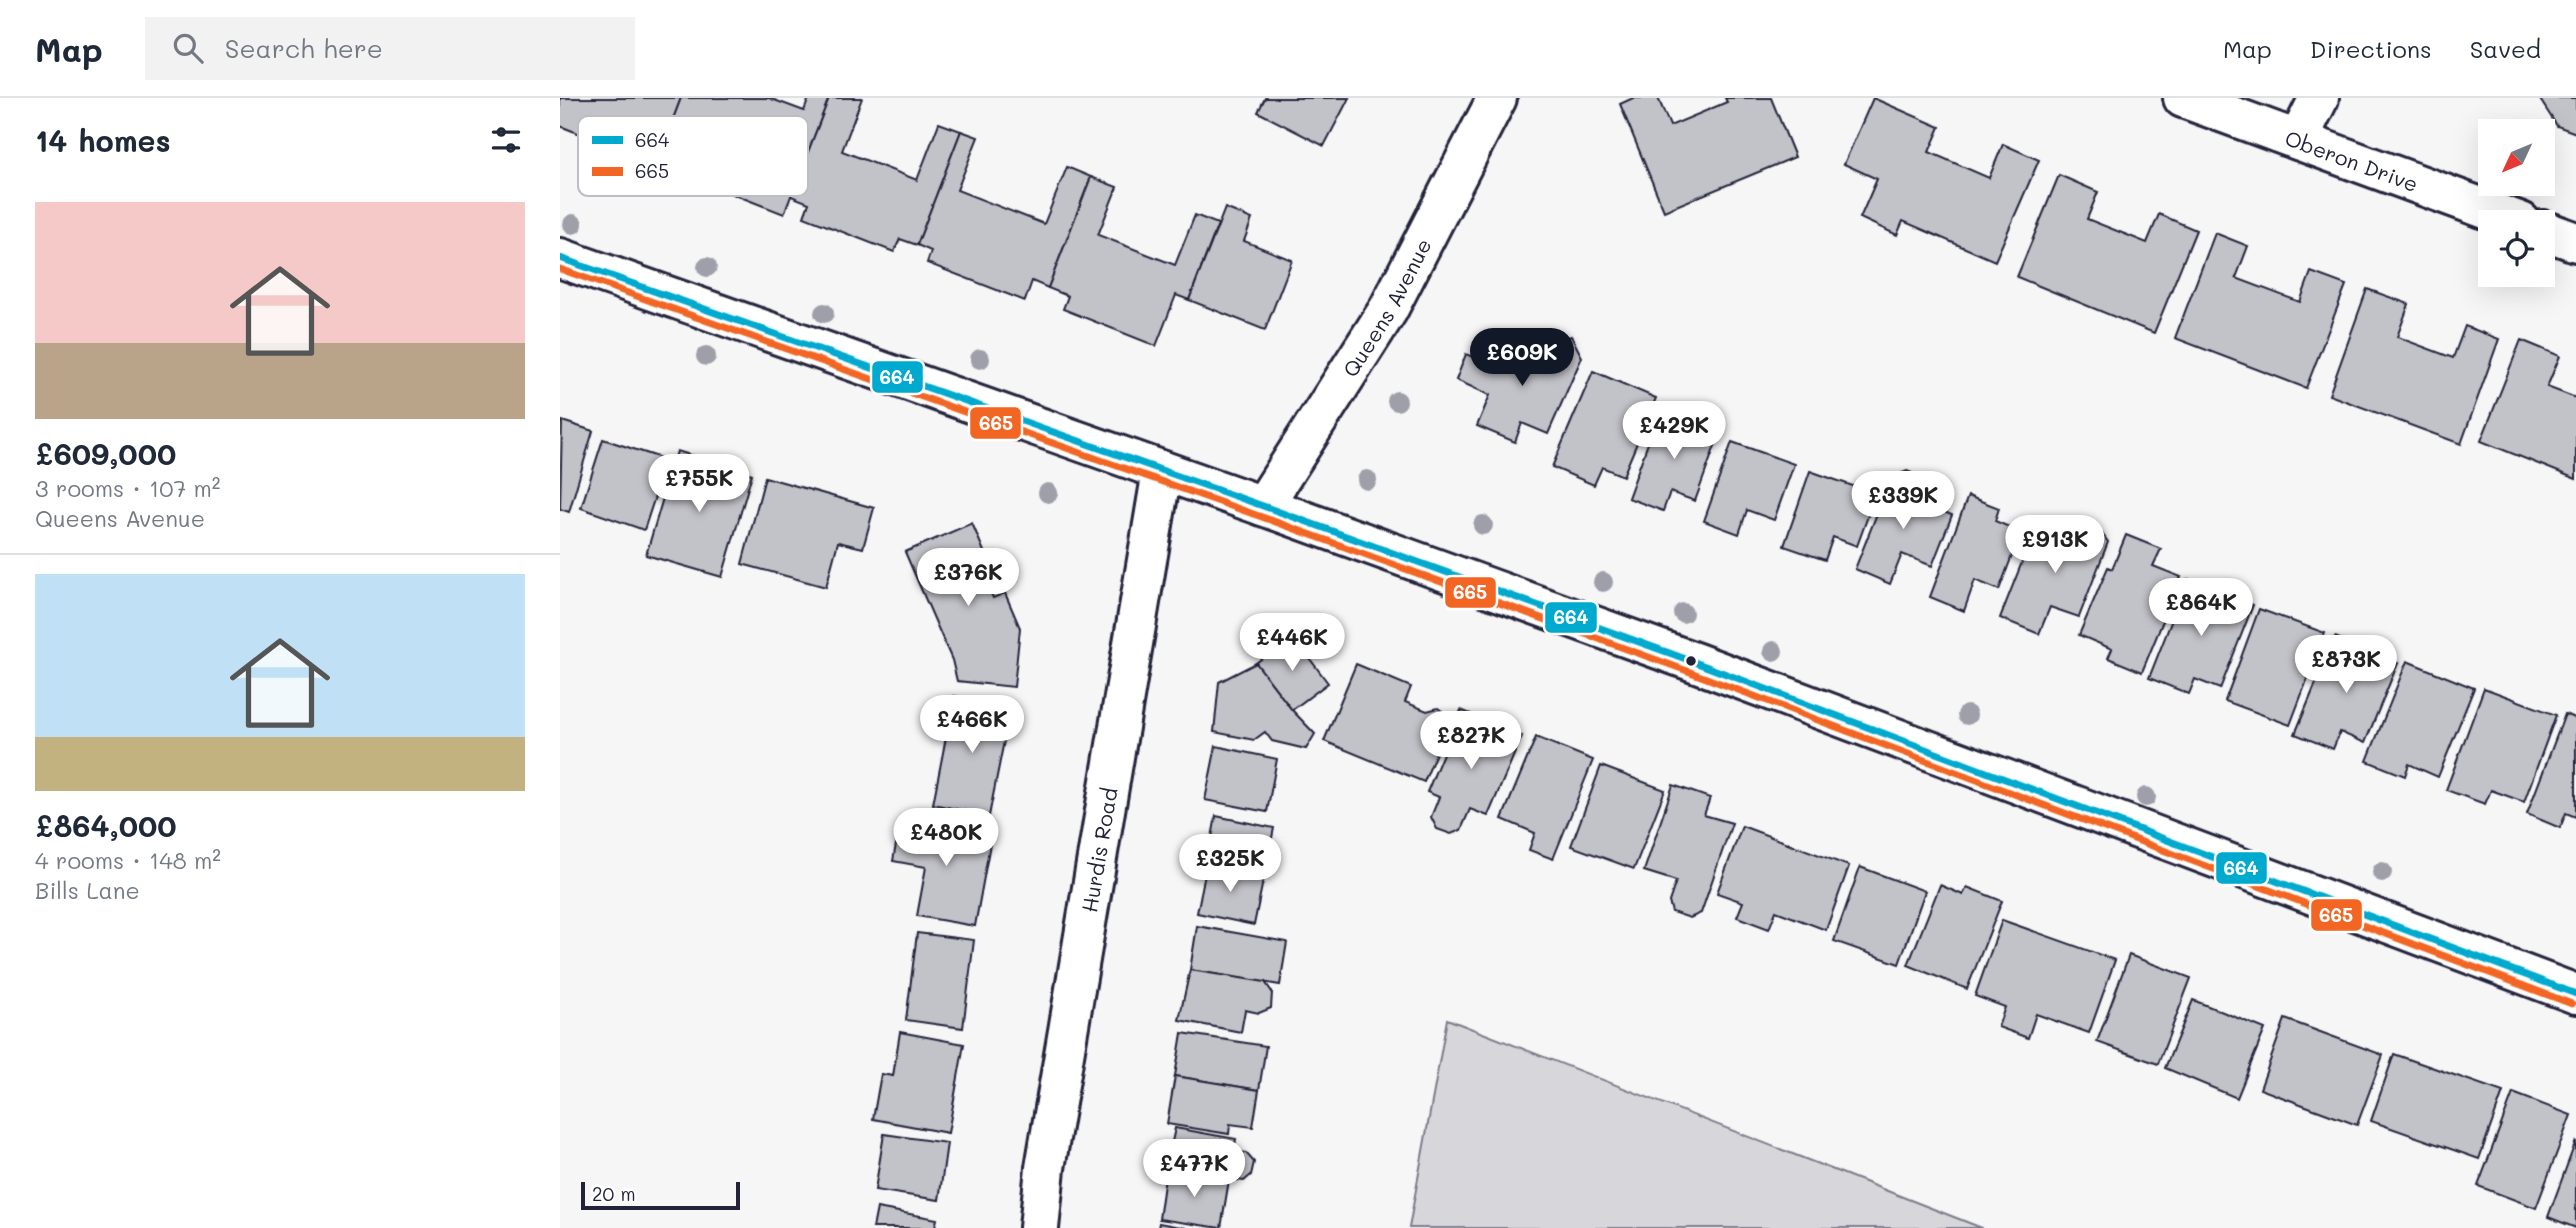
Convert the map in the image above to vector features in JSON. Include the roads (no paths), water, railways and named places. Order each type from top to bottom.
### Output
[{"type":"street","name":"Queens Avenue","points":[[1263,506],[1388,310],[1497,98]]},
{"type":"street","name":"Oberon Drive","points":[[2183,98],[2488,210]]},
{"type":"street","points":[[2298,140],[2319,98]]},
{"type":"street","points":[[2555,234],[2576,242]]},
{"type":"street","points":[[560,258],[1263,506],[1697,663],[2576,993]]},
{"type":"street","name":"Hurdis Road","points":[[1040,1228],[1045,1168],[1162,471]]}]
